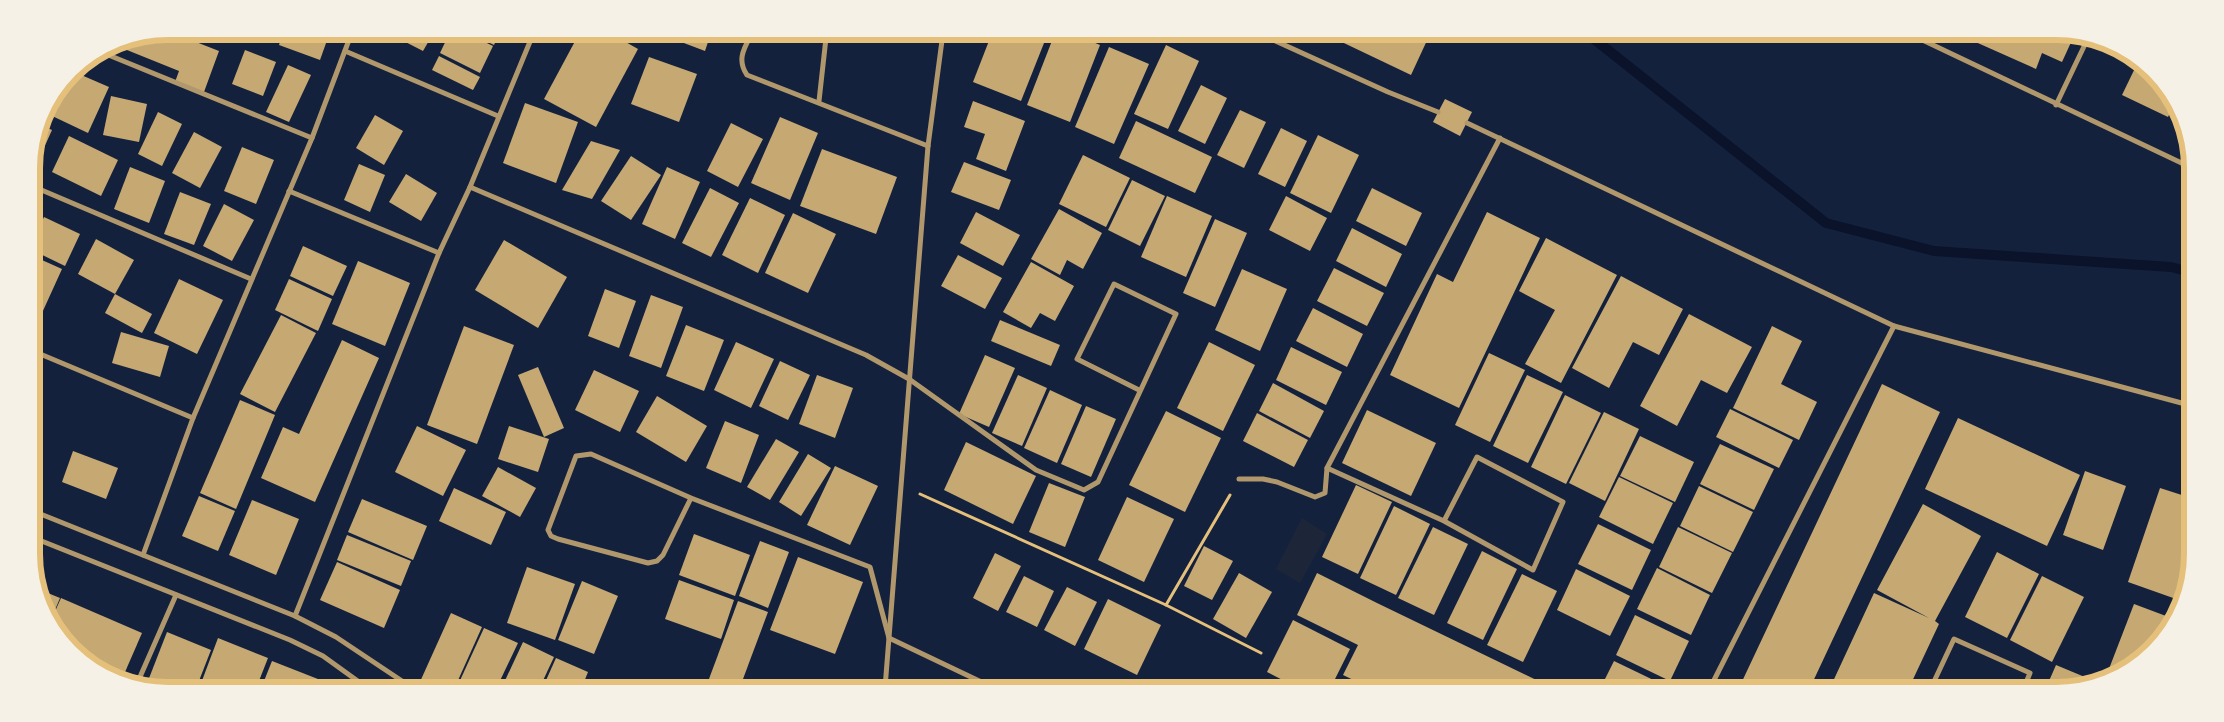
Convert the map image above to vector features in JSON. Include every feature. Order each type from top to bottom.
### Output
[{"type":"street","points":[[143,555],[193,418],[312,138],[349,40]]},
{"type":"street","points":[[295,616],[439,253],[470,187],[531,40]]},
{"type":"street","points":[[748,40],[741,54],[743,69],[747,75],[819,101],[928,146]]},
{"type":"street","points":[[819,101],[826,40]]},
{"type":"street","points":[[885,682],[928,146],[942,40]]},
{"type":"street","points":[[1273,40],[1388,92],[1438,112]]},
{"type":"street","points":[[1922,40],[2184,164]]},
{"type":"street","points":[[2056,105],[2086,44]]},
{"type":"street","points":[[345,52],[498,116]]},
{"type":"street","points":[[108,55],[312,138]]},
{"type":"street","points":[[1467,123],[1894,326],[2184,404]]},
{"type":"street","points":[[1239,479],[1263,479],[1276,482],[1315,497],[1325,494],[1327,468],[1500,138]]},
{"type":"street","points":[[470,187],[866,355],[909,379],[1036,470],[1084,490],[1098,482],[1176,314],[1114,284],[1077,359],[1140,390]]},
{"type":"street","points":[[40,189],[251,279]]},
{"type":"street","points":[[289,191],[439,253]]},
{"type":"street","points":[[1713,682],[1894,326]]},
{"type":"street","points":[[40,354],[193,418]]},
{"type":"street","points":[[691,498],[663,555],[657,561],[648,563],[558,539],[551,536],[548,530],[576,456],[590,454],[691,498],[870,567],[889,638],[981,682]]},
{"type":"street","points":[[1327,468],[1444,521],[1533,570],[1563,502],[1477,457],[1444,521]]},
{"type":"street","points":[[40,513],[295,616],[336,637],[404,682]]},
{"type":"street","points":[[40,540],[324,656],[360,682]]},
{"type":"street","points":[[139,679],[176,595]]},
{"type":"street","points":[[1934,682],[1954,639],[2030,673],[2026,682]]},
{"type":"path","points":[[1166,605],[1239,479]]},
{"type":"path","points":[[902,487],[1166,605],[1261,653]]},
{"type":"shaded area","points":[[1302,518],[1327,534],[1300,583],[1276,569]]},
{"type":"building","points":[[191,40],[219,51],[204,92],[175,82],[179,71],[123,49],[143,42]]},
{"type":"building","points":[[281,40],[327,40],[320,60],[279,45]]},
{"type":"building","points":[[402,40],[429,40],[423,51]]},
{"type":"building","points":[[446,40],[481,40],[493,46],[480,73],[440,53]]},
{"type":"building","points":[[484,40],[496,40],[494,45]]},
{"type":"building","points":[[576,40],[622,40],[638,49],[596,127],[544,99]]},
{"type":"building","points":[[676,40],[709,40],[705,51]]},
{"type":"building","points":[[989,40],[1045,40],[1021,101],[973,82]]},
{"type":"building","points":[[1052,40],[1088,40],[1100,45],[1070,122],[1027,105]]},
{"type":"building","points":[[1338,40],[1427,40],[1411,75]]},
{"type":"building","points":[[1971,40],[2072,41],[2062,62],[2042,53],[2036,69]]},
{"type":"building","points":[[1166,45],[1199,61],[1168,129],[1134,114]]},
{"type":"building","points":[[1109,47],[1149,64],[1114,144],[1075,127]]},
{"type":"building","points":[[245,50],[276,62],[263,96],[232,84]]},
{"type":"building","points":[[439,56],[480,77],[473,90],[432,70]]},
{"type":"building","points":[[649,57],[697,74],[679,122],[631,104]]},
{"type":"building","points":[[288,65],[311,75],[289,122],[266,112]]},
{"type":"building","points":[[2135,68],[2157,90],[2171,112],[2168,117],[2122,95]]},
{"type":"building","points":[[81,75],[109,87],[88,133],[52,116],[67,90]]},
{"type":"building","points":[[1201,85],[1227,98],[1205,144],[1178,131]]},
{"type":"building","points":[[111,96],[147,104],[139,142],[103,135]]},
{"type":"building","points":[[1445,99],[1472,112],[1460,136],[1433,122]]},
{"type":"building","points":[[973,101],[1025,121],[1006,171],[976,159],[985,134],[964,127]]},
{"type":"building","points":[[525,103],[578,122],[556,183],[503,163]]},
{"type":"building","points":[[1240,110],[1266,122],[1244,168],[1217,155]]},
{"type":"building","points":[[158,112],[182,124],[162,166],[138,154]]},
{"type":"building","points":[[375,115],[403,131],[384,165],[356,148]]},
{"type":"building","points":[[780,117],[818,133],[790,200],[751,183]]},
{"type":"building","points":[[1136,121],[1212,157],[1195,193],[1119,158]]},
{"type":"building","points":[[731,123],[763,139],[738,187],[707,171]]},
{"type":"building","points":[[47,128],[52,130],[41,155]]},
{"type":"building","points":[[1281,128],[1307,141],[1285,187],[1258,174]]},
{"type":"building","points":[[194,132],[222,147],[200,188],[172,173]]},
{"type":"building","points":[[1318,135],[1359,155],[1331,213],[1290,193]]},
{"type":"building","points":[[69,136],[118,160],[101,196],[52,172]]},
{"type":"building","points":[[591,141],[620,150],[592,199],[562,190]]},
{"type":"building","points":[[242,147],[274,160],[256,204],[224,191]]},
{"type":"building","points":[[822,149],[897,177],[876,234],[800,206]]},
{"type":"building","points":[[1083,155],[1130,178],[1106,227],[1059,204]]},
{"type":"building","points":[[631,156],[661,175],[631,220],[601,201]]},
{"type":"building","points":[[964,162],[1011,180],[999,210],[951,192]]},
{"type":"building","points":[[359,164],[385,175],[370,212],[344,200]]},
{"type":"building","points":[[130,167],[165,181],[149,223],[114,209]]},
{"type":"building","points":[[667,167],[700,182],[675,239],[642,224]]},
{"type":"building","points":[[406,174],[437,193],[421,221],[389,202]]},
{"type":"building","points":[[1132,180],[1165,196],[1140,246],[1108,230]]},
{"type":"building","points":[[710,188],[739,203],[711,257],[682,243]]},
{"type":"building","points":[[1372,188],[1422,213],[1406,246],[1356,221]]},
{"type":"building","points":[[180,192],[211,204],[194,245],[164,234]]},
{"type":"building","points":[[1167,196],[1212,216],[1186,277],[1141,257]]},
{"type":"building","points":[[1286,196],[1327,218],[1310,251],[1269,230]]},
{"type":"building","points":[[750,198],[785,215],[758,273],[722,255]]},
{"type":"building","points":[[224,204],[254,220],[232,261],[203,246]]},
{"type":"building","points":[[1059,209],[1102,233],[1083,269],[1067,260],[1060,275],[1031,259]]},
{"type":"building","points":[[976,212],[1020,235],[1003,266],[960,243]]},
{"type":"building","points":[[1487,212],[1540,238],[1459,408],[1390,375],[1437,274],[1453,282]]},
{"type":"building","points":[[793,213],[836,234],[808,293],[765,273]]},
{"type":"building","points":[[44,217],[80,234],[65,266],[40,254],[40,226]]},
{"type":"building","points":[[1215,219],[1247,233],[1215,307],[1183,293]]},
{"type":"building","points":[[1352,228],[1402,254],[1386,287],[1336,261]]},
{"type":"building","points":[[1546,238],[1617,275],[1561,383],[1525,364],[1555,310],[1519,291]]},
{"type":"building","points":[[96,239],[134,260],[115,294],[78,274]]},
{"type":"building","points":[[504,240],[567,277],[538,328],[475,290]]},
{"type":"building","points":[[303,246],[347,266],[333,296],[290,276]]},
{"type":"building","points":[[958,255],[1002,278],[985,309],[941,286]]},
{"type":"building","points":[[40,259],[62,269],[40,317]]},
{"type":"building","points":[[358,261],[410,283],[385,346],[332,324]]},
{"type":"building","points":[[1031,262],[1074,286],[1055,321],[1040,313],[1031,328],[1003,312]]},
{"type":"building","points":[[1334,268],[1384,293],[1367,326],[1317,301]]},
{"type":"building","points":[[1242,269],[1287,289],[1260,351],[1215,330]]},
{"type":"building","points":[[1621,276],[1683,309],[1659,355],[1633,342],[1609,388],[1572,368]]},
{"type":"building","points":[[179,279],[223,300],[197,354],[154,333]]},
{"type":"building","points":[[289,279],[332,299],[318,331],[275,310]]},
{"type":"building","points":[[605,289],[636,301],[619,348],[588,336]]},
{"type":"building","points":[[115,294],[152,314],[142,333],[105,313]]},
{"type":"building","points":[[651,295],[683,307],[661,368],[629,356]]},
{"type":"building","points":[[1313,308],[1363,334],[1347,367],[1296,341]]},
{"type":"building","points":[[1689,314],[1752,347],[1727,393],[1701,380],[1677,426],[1640,406]]},
{"type":"building","points":[[281,315],[316,333],[275,412],[240,394]]},
{"type":"building","points":[[1000,320],[1060,345],[1051,366],[991,341]]},
{"type":"building","points":[[686,325],[724,340],[704,391],[666,376]]},
{"type":"building","points":[[464,326],[514,345],[477,444],[427,425]]},
{"type":"building","points":[[1772,326],[1802,341],[1781,384],[1817,402],[1799,440],[1733,408]]},
{"type":"building","points":[[121,332],[169,346],[160,377],[112,363]]},
{"type":"building","points":[[342,340],[379,358],[315,502],[261,478],[283,427],[299,434]]},
{"type":"building","points":[[736,342],[774,359],[751,408],[714,390]]},
{"type":"building","points":[[1209,342],[1255,365],[1223,431],[1177,408]]},
{"type":"building","points":[[1291,347],[1342,372],[1326,405],[1276,380]]},
{"type":"building","points":[[1489,353],[1525,370],[1490,442],[1455,425]]},
{"type":"building","points":[[985,355],[1015,368],[989,427],[959,414]]},
{"type":"building","points":[[780,361],[810,375],[788,420],[759,406]]},
{"type":"building","points":[[538,367],[564,428],[544,437],[518,375]]},
{"type":"building","points":[[594,370],[639,391],[620,432],[575,410]]},
{"type":"building","points":[[817,375],[853,388],[835,438],[799,424]]},
{"type":"building","points":[[1018,375],[1047,388],[1022,446],[992,433]]},
{"type":"building","points":[[1527,375],[1563,392],[1528,463],[1493,446]]},
{"type":"building","points":[[1273,383],[1324,411],[1310,438],[1259,411]]},
{"type":"building","points":[[1882,384],[1940,412],[1813,682],[1742,682]]},
{"type":"building","points":[[1050,390],[1082,405],[1057,463],[1024,448]]},
{"type":"building","points":[[1565,395],[1601,413],[1566,484],[1531,467]]},
{"type":"building","points":[[657,396],[707,426],[686,462],[636,432]]},
{"type":"building","points":[[240,400],[275,415],[236,509],[200,493]]},
{"type":"building","points":[[1086,406],[1116,419],[1091,477],[1061,464]]},
{"type":"building","points":[[1730,409],[1793,440],[1779,468],[1716,437]]},
{"type":"building","points":[[1367,410],[1436,443],[1411,496],[1342,463]]},
{"type":"building","points":[[1166,411],[1221,438],[1185,512],[1129,485]]},
{"type":"building","points":[[1604,412],[1639,429],[1605,501],[1569,483]]},
{"type":"building","points":[[1257,413],[1308,440],[1294,467],[1243,441]]},
{"type":"building","points":[[1958,418],[2080,475],[2047,546],[1925,489]]},
{"type":"building","points":[[725,421],[759,435],[741,483],[706,468]]},
{"type":"building","points":[[417,426],[466,450],[443,496],[395,472]]},
{"type":"building","points":[[509,426],[549,439],[538,472],[498,459]]},
{"type":"building","points":[[1640,436],[1694,462],[1675,502],[1620,476]]},
{"type":"building","points":[[776,439],[799,452],[770,500],[747,487]]},
{"type":"building","points":[[966,442],[1036,476],[1013,524],[944,490]]},
{"type":"building","points":[[1720,444],[1774,469],[1754,510],[1700,484]]},
{"type":"building","points":[[73,451],[118,468],[106,499],[62,482]]},
{"type":"building","points":[[808,454],[831,468],[801,516],[779,502]]},
{"type":"building","points":[[835,466],[878,486],[850,545],[807,525]]},
{"type":"building","points":[[498,467],[536,488],[520,517],[482,496]]},
{"type":"building","points":[[2085,471],[2126,486],[2103,550],[2063,535]]},
{"type":"building","points":[[1619,477],[1673,503],[1653,544],[1599,517]]},
{"type":"building","points":[[1049,483],[1085,497],[1065,547],[1029,532]]},
{"type":"building","points":[[1356,485],[1392,502],[1358,574],[1322,557]]},
{"type":"building","points":[[1699,486],[1753,512],[1733,552],[1680,526]]},
{"type":"building","points":[[454,488],[506,512],[491,545],[439,521]]},
{"type":"building","points":[[2160,488],[2184,496],[2183,570],[2175,599],[2128,582]]},
{"type":"building","points":[[199,496],[235,511],[218,551],[182,536]]},
{"type":"building","points":[[1127,497],[1174,519],[1144,582],[1098,560]]},
{"type":"building","points":[[362,499],[427,526],[413,560],[348,532]]},
{"type":"building","points":[[252,500],[299,519],[276,575],[229,555]]},
{"type":"building","points":[[1923,504],[1981,536],[1935,621],[1939,624],[1912,682],[1833,682],[1874,593],[1929,618],[1877,590]]},
{"type":"building","points":[[1394,506],[1430,524],[1396,595],[1360,578]]},
{"type":"building","points":[[1598,524],[1651,550],[1632,590],[1578,564]]},
{"type":"building","points":[[1433,527],[1468,544],[1434,615],[1398,598]]},
{"type":"building","points":[[1678,527],[1732,553],[1712,593],[1659,567]]},
{"type":"building","points":[[694,534],[750,555],[735,596],[679,575]]},
{"type":"building","points":[[347,535],[411,561],[401,586],[337,560]]},
{"type":"building","points":[[760,541],[789,552],[768,608],[739,596]]},
{"type":"building","points":[[1204,546],[1233,561],[1212,600],[1184,586]]},
{"type":"building","points":[[1482,551],[1517,569],[1483,640],[1447,623]]},
{"type":"building","points":[[1997,552],[2039,574],[2007,638],[1965,617]]},
{"type":"building","points":[[995,553],[1021,566],[998,611],[973,598]]},
{"type":"building","points":[[798,557],[863,582],[835,654],[770,630]]},
{"type":"building","points":[[337,562],[400,590],[384,628],[320,600]]},
{"type":"building","points":[[527,567],[575,584],[555,640],[507,623]]},
{"type":"building","points":[[1657,568],[1710,595],[1691,635],[1637,609]]},
{"type":"building","points":[[1576,569],[1630,596],[1610,636],[1557,610]]},
{"type":"building","points":[[1239,573],[1272,592],[1246,638],[1213,619]]},
{"type":"building","points":[[1317,573],[1541,682],[1358,682],[1343,675],[1358,645],[1297,615]]},
{"type":"building","points":[[1522,574],[1557,591],[1523,662],[1487,645]]},
{"type":"building","points":[[1024,576],[1054,591],[1037,627],[1006,612]]},
{"type":"building","points":[[2042,576],[2084,597],[2052,662],[2010,640]]},
{"type":"building","points":[[679,580],[734,600],[721,639],[665,619]]},
{"type":"building","points":[[582,581],[618,596],[594,654],[558,640]]},
{"type":"building","points":[[1067,587],[1097,602],[1075,646],[1044,630]]},
{"type":"building","points":[[46,592],[60,598],[54,612]]},
{"type":"building","points":[[61,598],[142,633],[124,674],[104,665],[90,655],[67,632],[54,613]]},
{"type":"building","points":[[1108,599],[1161,625],[1137,675],[1084,649]]},
{"type":"building","points":[[738,601],[768,612],[742,682],[708,682]]},
{"type":"building","points":[[2134,604],[2167,616],[2152,638],[2140,650],[2108,671]]},
{"type":"building","points":[[451,613],[482,627],[457,682],[420,682]]},
{"type":"building","points":[[1635,615],[1689,641],[1670,681],[1616,655]]},
{"type":"building","points":[[1293,620],[1350,649],[1334,682],[1286,682],[1267,672]]},
{"type":"building","points":[[484,628],[518,643],[499,682],[459,682]]},
{"type":"building","points":[[167,632],[211,650],[199,682],[148,680]]},
{"type":"building","points":[[218,638],[268,658],[259,682],[202,682]]},
{"type":"building","points":[[523,642],[554,657],[542,682],[504,682]]},
{"type":"building","points":[[556,658],[588,672],[584,682],[545,682]]},
{"type":"building","points":[[272,661],[323,681],[323,682],[264,682]]},
{"type":"building","points":[[1614,661],[1658,682],[1604,682]]},
{"type":"building","points":[[2056,665],[2088,678],[2064,682],[2049,682]]},
{"type":"waterway","points":[[1595,40],[1826,223],[1934,251],[2171,267],[2184,270]]}]
